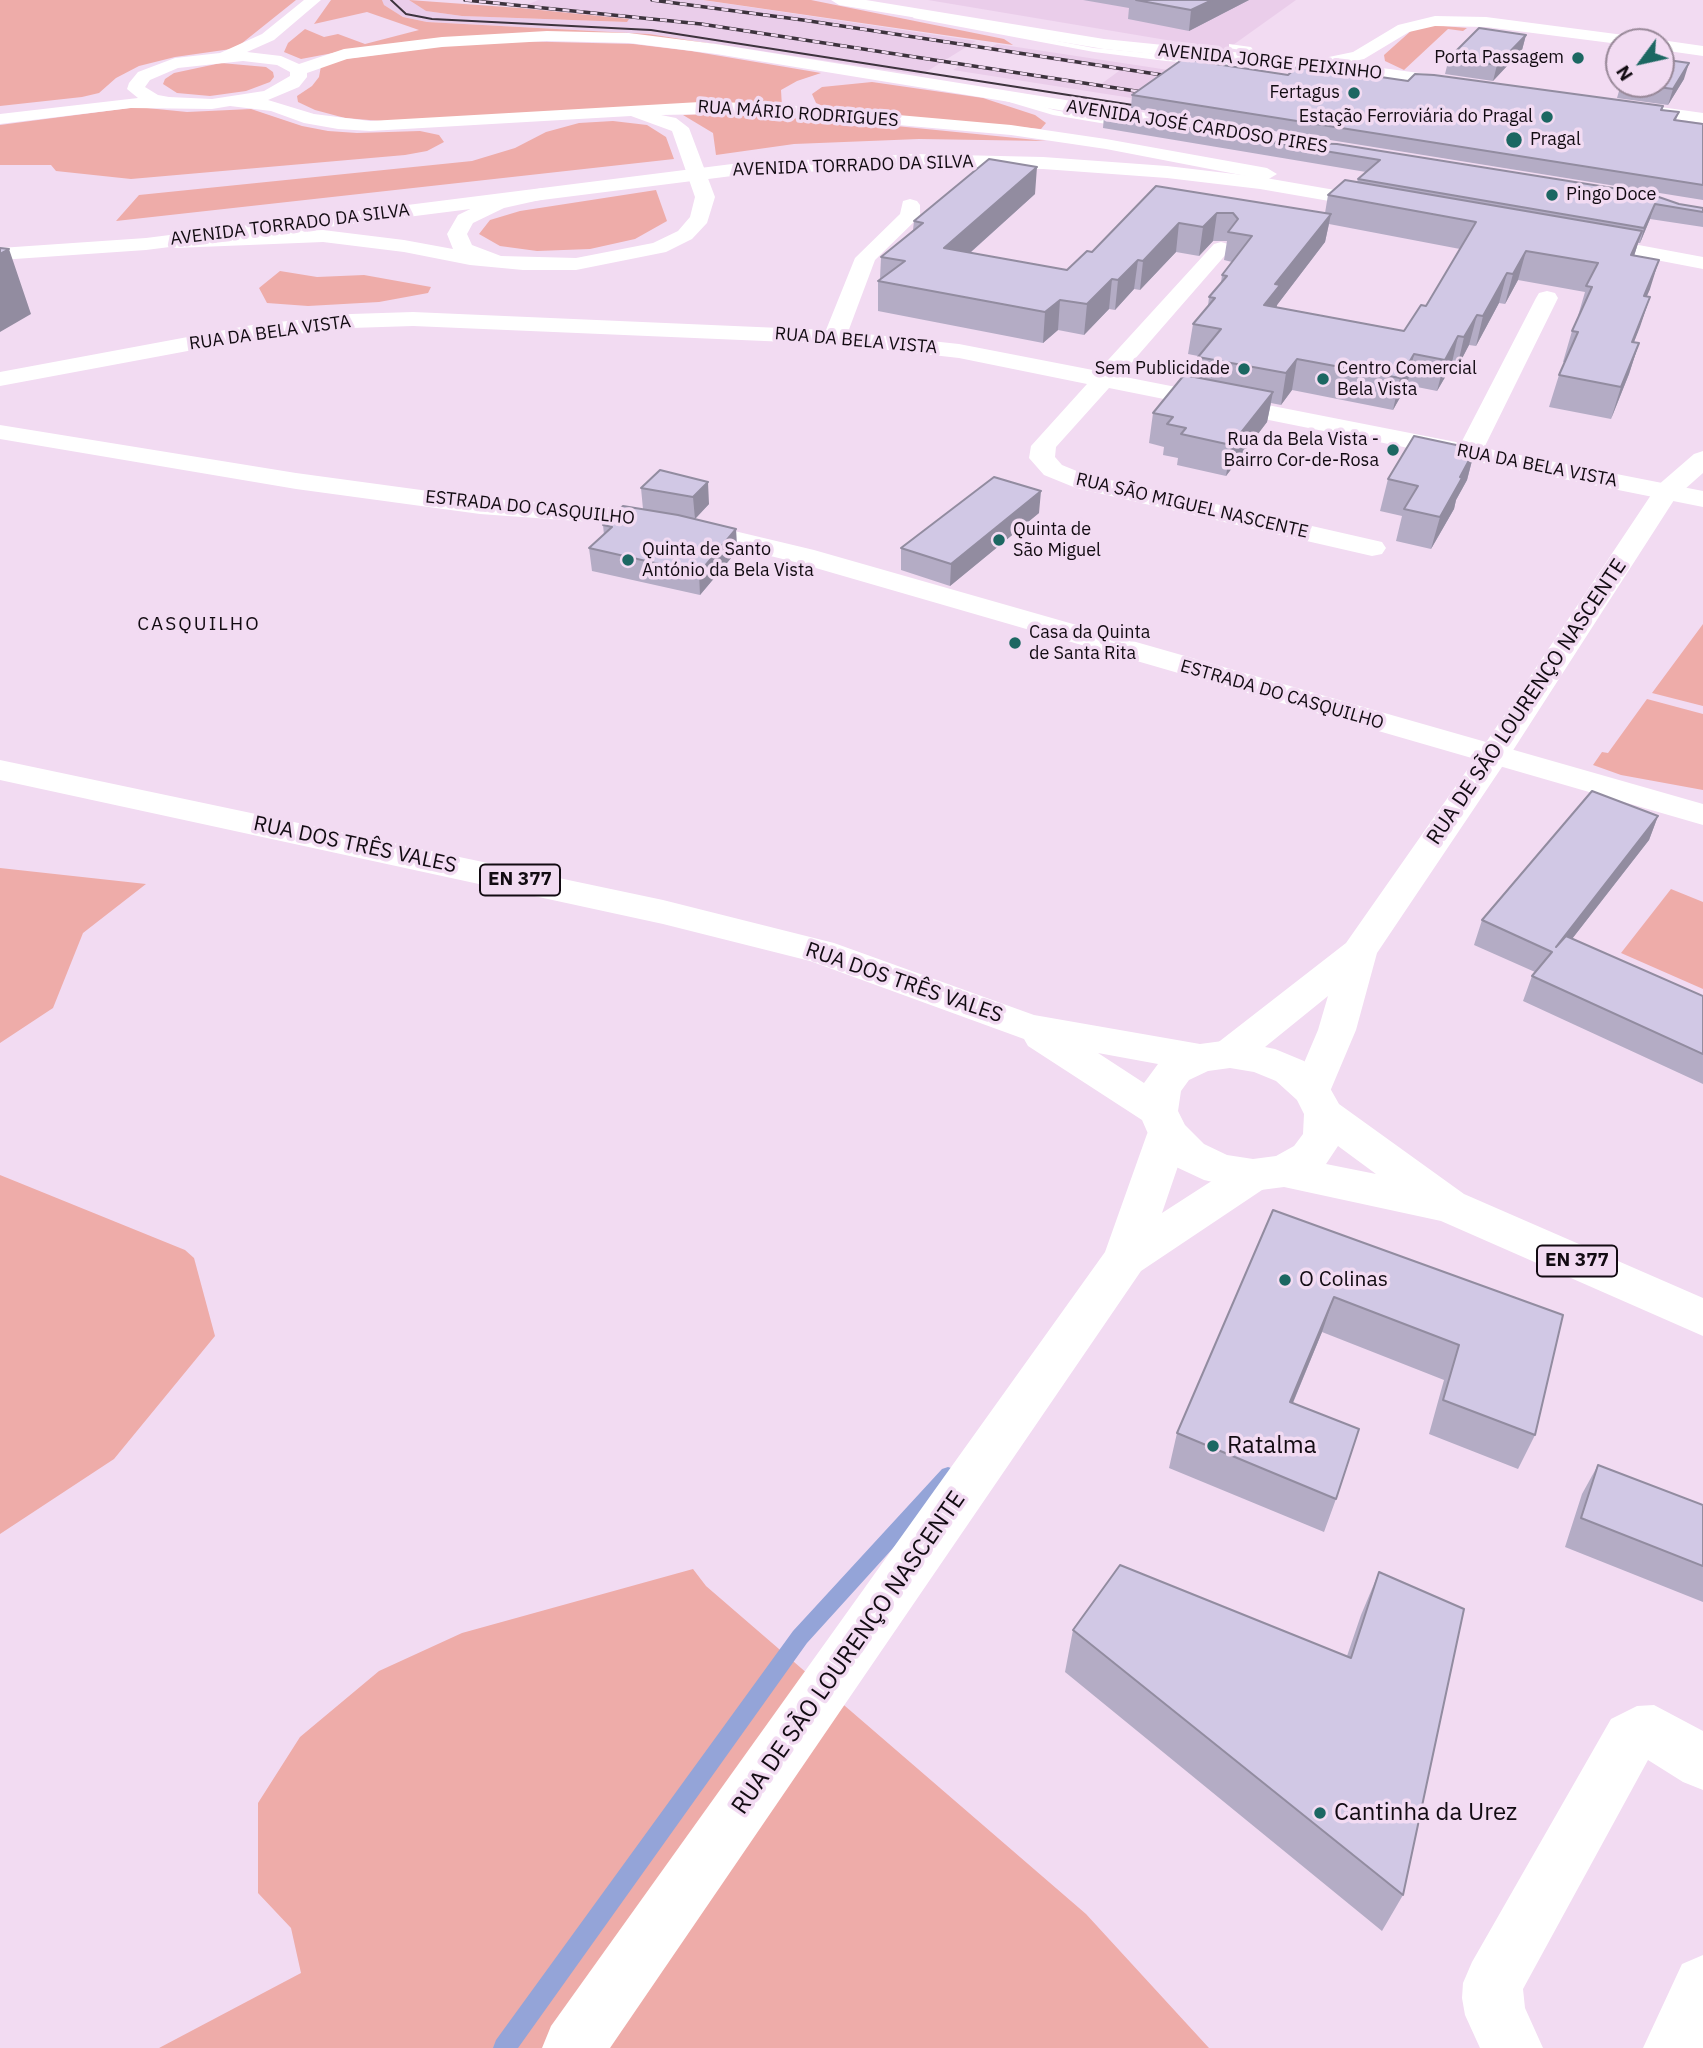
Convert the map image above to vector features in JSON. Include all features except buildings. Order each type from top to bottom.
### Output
[{"type":"street","points":[[0,111],[76,103],[100,97],[137,83],[157,69],[219,57],[250,47],[268,37],[313,0]]},
{"type":"street","name":"AVENIDA JORGE PEIXINHO","points":[[841,0],[1104,44],[1269,60],[1483,87]]},
{"type":"street","points":[[1269,60],[1318,62],[1358,56],[1409,26],[1457,21],[1498,23],[1605,37]]},
{"type":"street","points":[[266,58],[260,47],[268,37]]},
{"type":"street","name":"AVENIDA JOSÉ CARDOSO PIRES","points":[[298,70],[327,58],[383,48],[494,38],[594,37],[716,48],[1353,152]]},
{"type":"street","points":[[1384,43],[1374,55],[1380,64],[1397,72],[1430,79]]},
{"type":"street","points":[[1675,47],[1703,51]]},
{"type":"street","points":[[0,119],[131,103],[234,102],[281,90],[299,77],[298,70],[292,65],[266,58],[219,57]]},
{"type":"street","name":"AVENIDA JOSÉ CARDOSO PIRES","points":[[809,84],[842,77],[898,79]]},
{"type":"street","points":[[137,83],[136,89],[142,94],[169,102]]},
{"type":"street","points":[[281,90],[277,99],[285,110]]},
{"type":"street","points":[[794,96],[801,105],[827,114]]},
{"type":"street","name":"RUA MÁRIO RODRIGUES","points":[[234,102],[285,110],[310,119],[370,126],[729,106],[1011,130],[1106,144],[1267,174]]},
{"type":"street","points":[[1603,104],[1703,118]]},
{"type":"street","points":[[146,244],[323,236],[404,246],[470,259],[523,264],[576,264],[659,248],[685,235],[700,219],[705,197],[680,128],[654,117],[612,112]]},
{"type":"street","name":"AVENIDA TORRADO DA SILVA","points":[[0,242],[153,231],[610,179],[757,163],[876,152],[1018,152],[1139,159],[1267,174],[1398,202],[1105,166],[914,160],[757,163]]},
{"type":"street","name":"AVENIDA TORRADO DA SILVA","points":[[0,254],[146,244],[561,191],[610,179]]},
{"type":"street","points":[[523,264],[481,258],[463,249],[457,234],[465,219],[498,203],[561,191]]},
{"type":"street","points":[[835,337],[865,258],[910,216],[910,205]]},
{"type":"street","points":[[1703,250],[1571,233],[1703,263]]},
{"type":"street","name":"RUA SÃO MIGUEL NASCENTE","points":[[1221,248],[1044,446],[1042,458],[1053,470],[1076,480],[1372,548]]},
{"type":"street","points":[[1469,453],[1547,298]]},
{"type":"street","name":"RUA DA BELA VISTA","points":[[0,379],[252,332],[351,321],[413,319],[835,337],[934,347],[1703,499]]},
{"type":"street","name":"ESTRADA DO CASQUILHO","points":[[0,432],[323,484],[480,506],[620,516],[680,526],[804,556],[1703,815]]},
{"type":"street","name":"RUA DE SÃO LOURENÇO NASCENTE","points":[[1318,1102],[1359,952],[1494,755],[1666,492],[1703,459]]},
{"type":"street","name":"RUA DOS TRÊS VALES","points":[[0,770],[560,888],[689,918],[821,952],[1029,1027],[1215,1056],[1261,1059],[1290,1072],[1318,1102],[1450,1206]]},
{"type":"street","name":"RUA DE SÃO LOURENÇO NASCENTE","points":[[1215,1056],[1359,952]]},
{"type":"street","name":"RUA DOS TRÊS VALES","points":[[1029,1027],[1163,1123],[1189,1155],[1219,1169],[1269,1173],[1450,1206],[1703,1318]]},
{"type":"street","points":[[1163,1123],[1161,1088],[1175,1070],[1215,1056]]},
{"type":"street","points":[[1269,1173],[1309,1157],[1323,1137],[1318,1102]]},
{"type":"street","name":"RUA DE SÃO LOURENÇO NASCENTE","points":[[573,2048],[1125,1259],[1163,1123]]},
{"type":"street","name":"RUA DE SÃO LOURENÇO NASCENTE","points":[[1125,1259],[1269,1173]]},
{"type":"street","points":[[1512,2048],[1496,2015],[1492,1998],[1493,1983],[1629,1738],[1637,1733],[1654,1732],[1703,1762]]},
{"type":"street","points":[[1674,2048],[1703,1985]]},
{"type":"lane","points":[[841,0],[1058,45],[1166,59],[1303,68]]},
{"type":"lane","points":[[1457,21],[1475,24],[1480,30]]},
{"type":"lane","points":[[1232,46],[1248,49],[1250,51],[1247,58]]},
{"type":"shaded area","points":[[0,0],[296,0],[231,49],[175,57],[139,66],[116,78],[99,93],[0,106]]},
{"type":"shaded area","points":[[331,0],[382,0],[384,5],[403,17],[427,22],[649,34],[733,47],[629,35],[349,50],[301,59],[284,52],[288,43],[305,29],[324,37],[338,34],[365,44],[419,30],[367,12],[314,24]]},
{"type":"shaded area","points":[[382,0],[409,0],[426,11],[462,16],[626,22],[628,19],[520,8],[538,0],[702,0],[976,41],[921,75],[649,34],[427,22],[403,17],[384,5]]},
{"type":"shaded area","points":[[409,0],[629,19],[627,22],[462,16],[426,11]]},
{"type":"shaded area","points":[[703,0],[811,0],[1004,39],[1013,45]]},
{"type":"shaded area","points":[[928,0],[1296,0],[1226,50]]},
{"type":"shaded area","points":[[1432,25],[1467,28],[1463,31],[1448,29],[1404,70],[1385,61],[1384,55],[1412,30]]},
{"type":"shaded area","points":[[511,41],[633,44],[821,73],[781,90],[782,107],[381,121],[345,118],[298,102],[297,96],[312,86],[319,77],[321,66],[337,60],[450,45]]},
{"type":"shaded area","points":[[997,44],[1703,151],[1406,141],[953,70],[964,63],[1101,84],[1119,71],[986,50]]},
{"type":"shaded area","points":[[221,63],[266,67],[273,72],[274,77],[270,82],[246,91],[210,96],[177,93],[163,84],[165,79],[174,73]]},
{"type":"shaded area","points":[[872,82],[983,98],[1035,115],[1046,123],[1041,129],[832,110],[816,103],[812,94],[822,87]]},
{"type":"shaded area","points":[[137,107],[187,112],[251,109],[302,126],[328,131],[420,131],[439,135],[444,142],[427,151],[405,155],[131,179],[56,171],[51,165],[0,165],[0,125]]},
{"type":"shaded area","points":[[721,113],[886,125],[1046,141],[919,139],[794,144],[716,155],[713,133],[683,115]]},
{"type":"shaded area","points":[[613,121],[647,125],[666,137],[674,159],[116,221],[139,195],[472,161],[515,148],[546,132],[579,123]]},
{"type":"shaded area","points":[[656,190],[667,221],[635,239],[590,249],[537,251],[500,246],[479,234],[490,220],[520,211]]},
{"type":"shaded area","points":[[280,271],[317,277],[364,275],[431,287],[428,293],[379,302],[308,306],[267,303],[259,288]]},
{"type":"shaded area","points":[[1703,624],[1703,706],[1652,693]]},
{"type":"shaded area","points":[[1647,699],[1703,714],[1703,790],[1621,775],[1593,765],[1602,752],[1608,753]]},
{"type":"shaded area","points":[[0,868],[146,884],[83,933],[53,1008],[0,1043]]},
{"type":"shaded area","points":[[1671,889],[1703,902],[1703,989],[1621,953]]},
{"type":"shaded area","points":[[0,1175],[185,1250],[194,1258],[215,1336],[114,1459],[0,1534]]},
{"type":"shaded area","points":[[693,1569],[706,1586],[1086,1914],[1209,2048],[159,2048],[301,1973],[291,1928],[258,1893],[258,1803],[300,1737],[379,1671],[462,1633]]},
{"type":"waterway","points":[[504,2048],[800,1637],[948,1475]]},
{"type":"tram line","points":[[391,0],[406,14],[432,19],[651,30],[1152,108]]},
{"type":"railway","points":[[465,0],[701,24],[1155,94]]},
{"type":"railway","points":[[652,0],[803,20],[1182,78]]},
{"type":"place","name":"Porta Passagem","points":[[1578,58]]},
{"type":"place","name":"Fertagus","points":[[1354,93]]},
{"type":"place","name":"Estação Ferroviária do Pragal","points":[[1547,117]]},
{"type":"place","name":"Pragal","points":[[1514,140]]},
{"type":"place","name":"Pingo Doce","points":[[1552,195]]},
{"type":"place","name":"Sem Publicidade","points":[[1244,369]]},
{"type":"place","name":"Centro Comercial Bela Vista","points":[[1323,379]]},
{"type":"place","name":"Rua da Bela Vista - Bairro Cor-de-Rosa","points":[[1393,450]]},
{"type":"place","name":"Quinta de São Miguel","points":[[999,540]]},
{"type":"place","name":"Quinta de Santo António da Bela Vista","points":[[628,560]]},
{"type":"place","name":"Casa da Quinta de Santa Rita","points":[[1015,643]]},
{"type":"place","name":"O Colinas","points":[[1285,1280]]},
{"type":"place","name":"Ratalma","points":[[1213,1446]]},
{"type":"place","name":"Cantinha da Urez","points":[[1320,1813]]},
{"type":"district","name":"CASQUILHO","points":[[199,625]]}]
